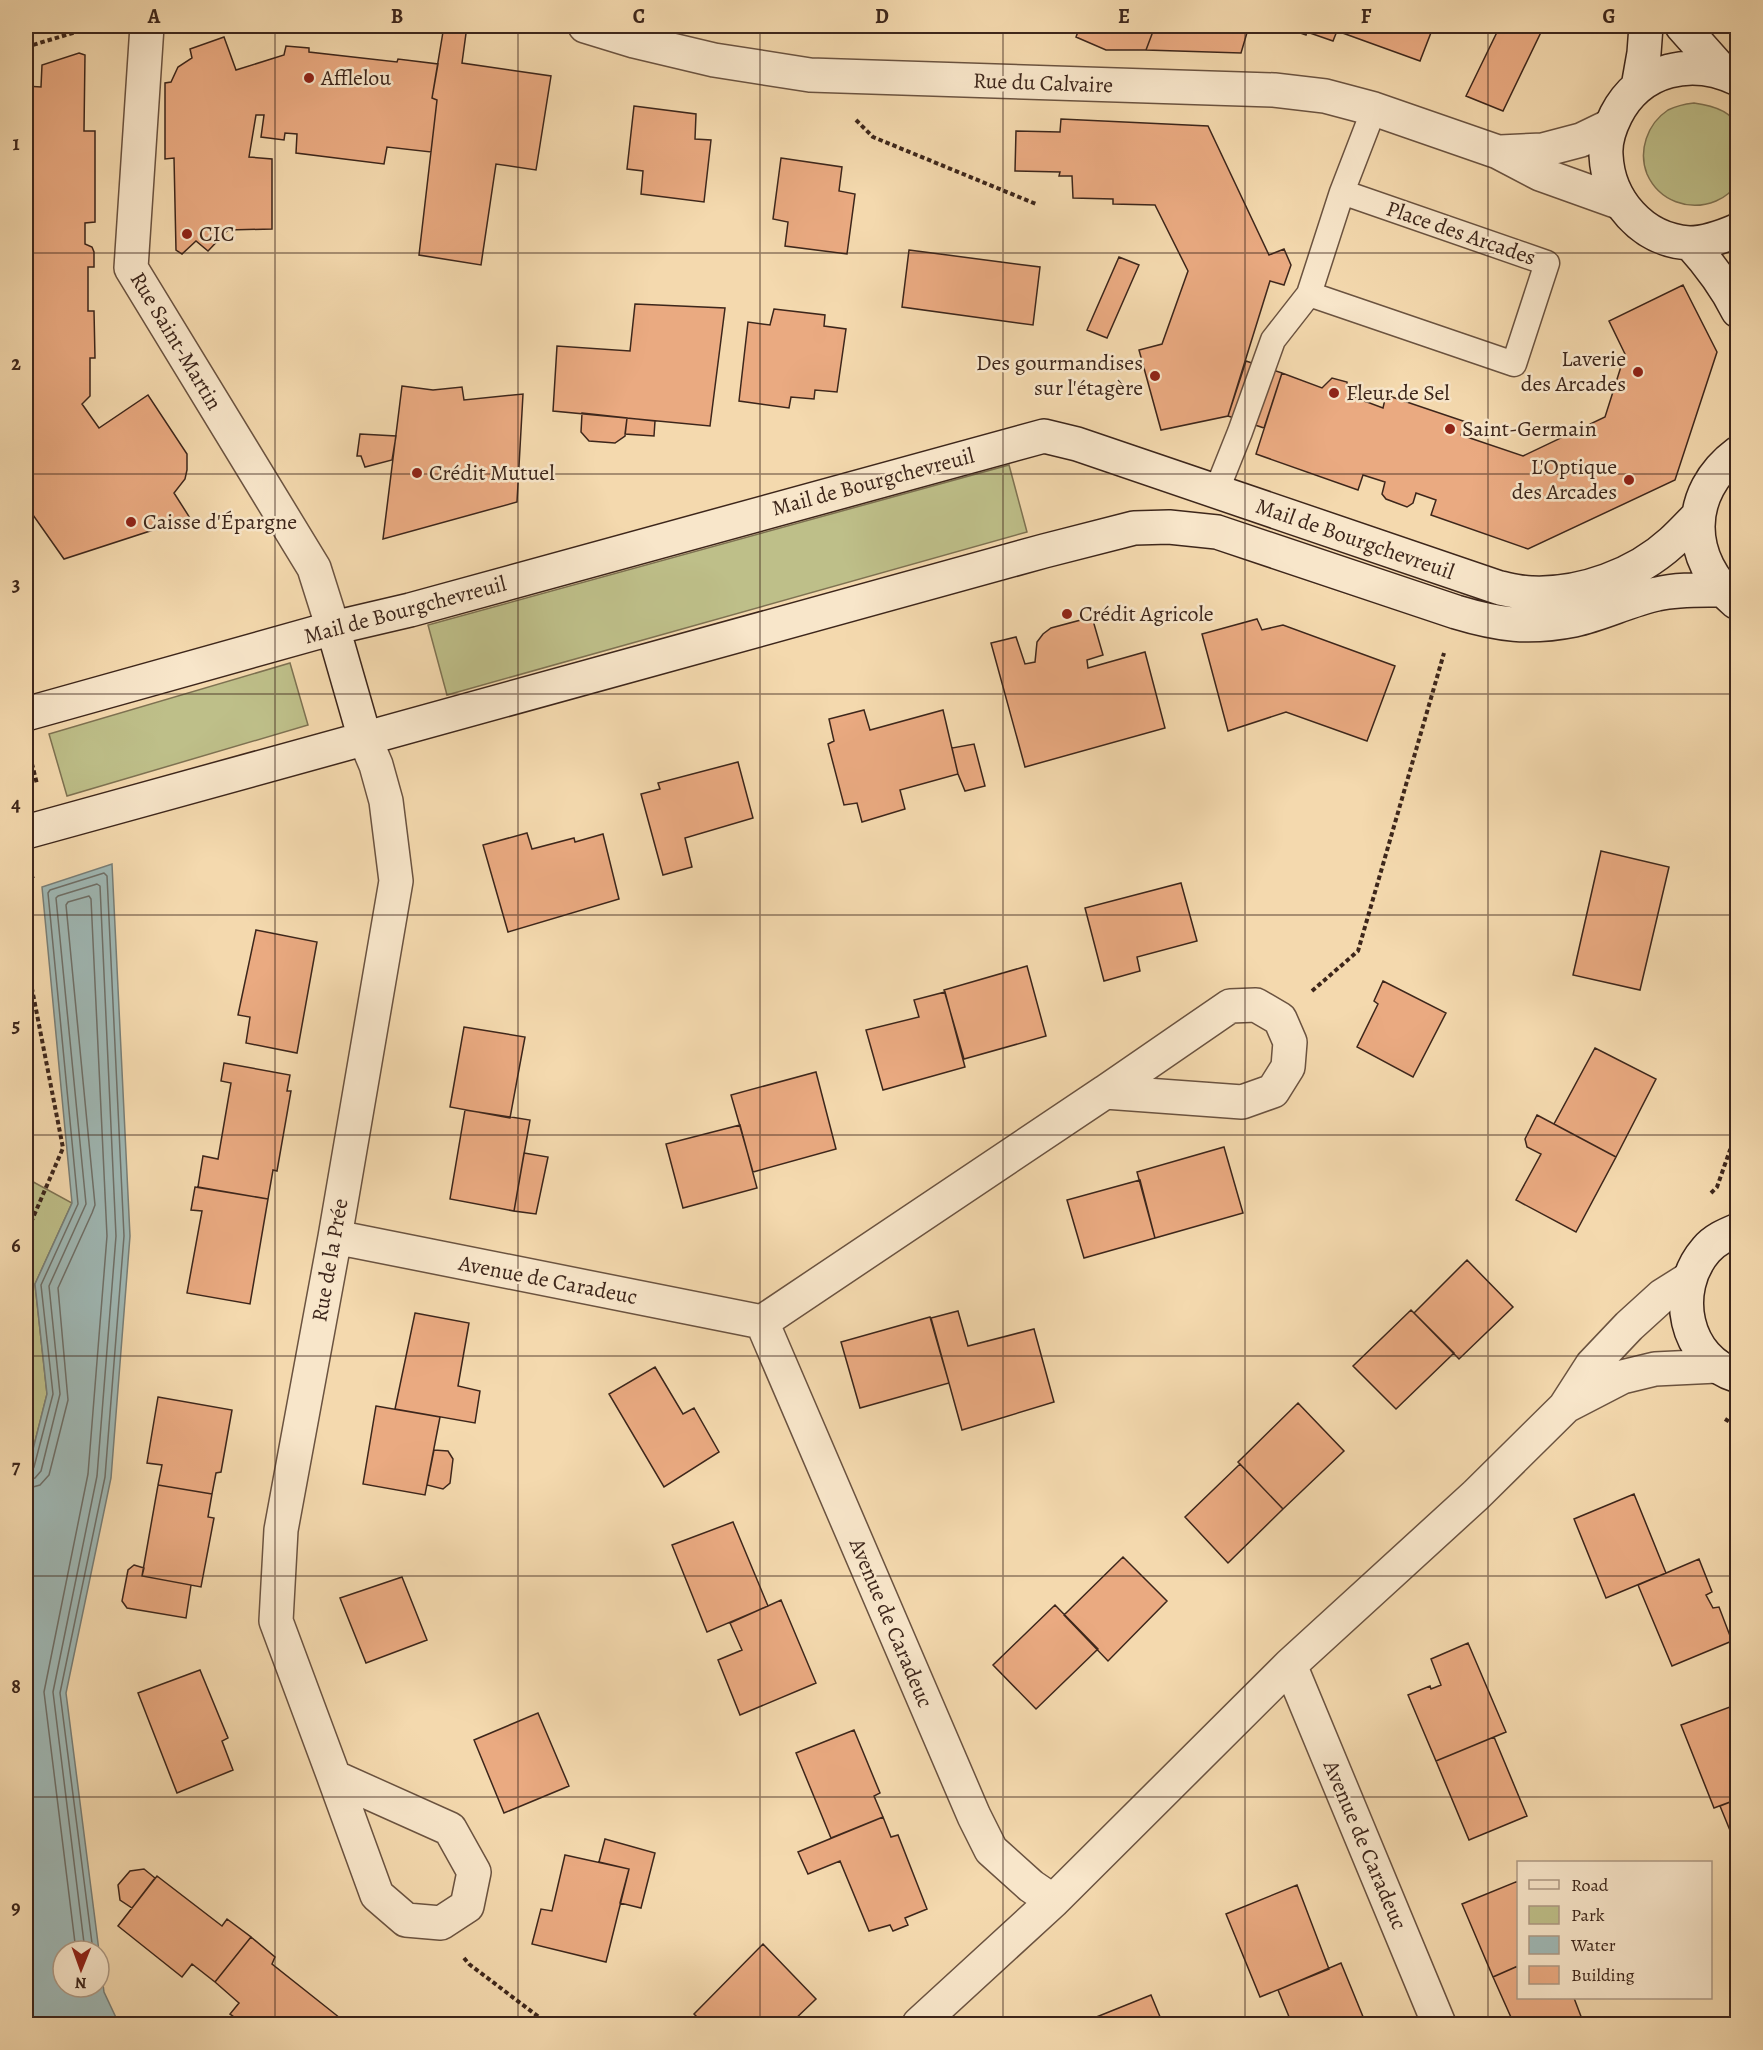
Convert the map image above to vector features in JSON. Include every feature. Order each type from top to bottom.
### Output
[{"type":"street","name":"Rue Saint-Martin","points":[[147,26],[130,267],[314,568],[365,739]]},
{"type":"street","name":"Rue du Calvaire","points":[[585,26],[634,41],[714,60],[810,75],[1274,90],[1324,96],[1374,109],[1498,152],[1540,174],[1621,203]]},
{"type":"street","points":[[1638,87],[1646,26]]},
{"type":"street","points":[[1682,26],[1730,75]]},
{"type":"street","points":[[1730,75],[1701,68],[1678,68],[1657,75],[1638,87],[1621,105],[1610,126],[1605,153],[1609,179],[1621,203],[1639,224],[1663,237],[1690,243],[1717,239],[1737,230]]},
{"type":"street","name":"Rue du Calvaire","points":[[1498,152],[1544,150],[1581,140],[1610,126]]},
{"type":"street","points":[[1690,243],[1711,266],[1728,291],[1737,311]]},
{"type":"street","name":"Mail de Bourgchevreuil","points":[[26,714],[333,628],[410,610],[1044,436],[1077,444],[1500,588],[1531,593],[1566,591],[1595,585],[1627,572],[1671,543],[1698,516]]},
{"type":"street","points":[[1730,596],[1710,574],[1702,555],[1698,536],[1698,516],[1703,497],[1712,479],[1725,462],[1737,453]]},
{"type":"street","name":"Mail de Bourgchevreuil","points":[[26,832],[1044,550],[1134,528],[1169,527],[1217,532],[1456,612],[1490,622],[1521,626],[1576,619],[1635,599],[1661,593],[1730,596]]},
{"type":"street","name":"Rue de la Prée","points":[[365,739],[376,765],[386,801],[396,881],[281,1530],[276,1621],[377,1895],[406,1920],[441,1923]]},
{"type":"street","points":[[762,1322],[1230,1006],[1256,1005],[1280,1019],[1290,1042],[1288,1067],[1273,1091],[1242,1102],[1105,1092]]},
{"type":"street","points":[[1727,1371],[1705,1355],[1695,1342],[1685,1311],[1689,1279],[1697,1262],[1707,1248],[1732,1226]]},
{"type":"street","name":"Avenue de Caradeuc","points":[[334,1237],[762,1322],[990,1850],[1031,1886],[1053,1901]]},
{"type":"street","points":[[919,2025],[1053,1901],[1290,1665],[1476,1495],[1565,1407],[1592,1365],[1662,1296],[1689,1279]]},
{"type":"street","points":[[1565,1407],[1622,1377],[1655,1369],[1727,1371]]},
{"type":"street","name":"Avenue de Caradeuc","points":[[1290,1665],[1439,2025]]},
{"type":"street","points":[[334,1777],[450,1829],[474,1872],[467,1906],[441,1923]]},
{"type":"lane","points":[[1216,492],[1273,340],[1310,294],[1342,192],[1374,109]]},
{"type":"lane","name":"Place des Arcades","points":[[1310,294],[1514,364],[1547,263],[1342,192]]},
{"type":"path","points":[[26,47],[96,26]]},
{"type":"path","points":[[810,75],[873,136],[1036,204]]},
{"type":"path","points":[[1280,1019],[1358,951],[1456,612]]},
{"type":"path","points":[[26,958],[63,1148],[26,1234]]},
{"type":"path","points":[[441,1923],[469,1964],[548,2025]]},
{"type":"green space","points":[[1694,103],[1725,112],[1734,120],[1739,137],[1738,174],[1734,187],[1719,200],[1696,205],[1676,202],[1659,191],[1652,183],[1644,165],[1646,139],[1655,123],[1668,110]]},
{"type":"green space","points":[[1009,465],[1027,532],[447,695],[428,625]]},
{"type":"green space","points":[[290,663],[308,725],[67,796],[49,734]]},
{"type":"green space","points":[[26,1178],[72,1203],[35,1284],[47,1394],[26,1477]]},
{"type":"water","points":[[112,864],[130,1236],[111,1478],[66,1693],[97,1939],[51,1939],[51,1999],[107,1999],[119,2024],[26,2024],[26,1477],[47,1394],[35,1284],[72,1203],[42,887]]},
{"type":"building","points":[[444,26],[467,26],[462,63],[551,76],[536,170],[496,164],[481,265],[419,255],[437,100],[432,98]]},
{"type":"building","points":[[1080,26],[1155,26],[1146,50],[1106,50],[1076,37]]},
{"type":"building","points":[[1155,26],[1249,26],[1241,53],[1146,50]]},
{"type":"building","points":[[1281,26],[1309,26],[1306,35]]},
{"type":"building","points":[[1309,26],[1425,26],[1432,30],[1420,61],[1337,31],[1333,41],[1307,32]]},
{"type":"building","points":[[1500,26],[1544,26],[1503,111],[1466,96]]},
{"type":"building","points":[[224,37],[236,70],[284,55],[286,46],[309,48],[309,52],[397,62],[398,59],[438,64],[432,98],[437,100],[431,152],[387,147],[384,164],[296,153],[297,134],[285,133],[284,140],[261,137],[264,115],[256,115],[249,157],[272,159],[272,229],[228,230],[208,251],[196,241],[182,254],[176,250],[174,158],[165,159],[165,83],[171,82],[178,67],[192,58],[190,49]]},
{"type":"building","points":[[79,53],[85,55],[84,131],[95,131],[95,222],[85,223],[85,244],[92,247],[94,252],[94,267],[88,267],[88,311],[94,311],[95,358],[90,358],[90,396],[82,404],[99,428],[148,395],[187,454],[185,479],[174,493],[190,518],[64,559],[26,505],[26,86],[41,87],[42,65]]},
{"type":"building","points":[[634,106],[696,114],[695,139],[711,140],[704,202],[641,194],[643,171],[627,169]]},
{"type":"building","points":[[1061,119],[1208,126],[1269,255],[1284,249],[1291,265],[1284,285],[1270,281],[1228,416],[1161,430],[1139,350],[1162,344],[1188,271],[1155,205],[1113,204],[1113,199],[1073,198],[1072,176],[1059,176],[1060,172],[1015,171],[1016,131],[1060,132]]},
{"type":"building","points":[[781,158],[842,167],[839,191],[855,194],[847,254],[785,246],[788,222],[773,219]]},
{"type":"building","points":[[909,250],[1040,267],[1033,325],[902,307]]},
{"type":"building","points":[[1119,257],[1139,265],[1107,338],[1087,330]]},
{"type":"building","points":[[1683,285],[1717,352],[1675,480],[1528,549],[1431,515],[1436,500],[1416,493],[1413,503],[1407,507],[1386,499],[1382,494],[1385,482],[1363,475],[1358,490],[1256,454],[1282,373],[1322,388],[1332,378],[1347,382],[1348,395],[1383,408],[1386,395],[1466,422],[1461,435],[1523,456],[1605,417],[1625,354],[1609,321]]},
{"type":"building","points":[[635,304],[725,308],[710,426],[553,411],[557,346],[630,351]]},
{"type":"building","points":[[774,309],[825,315],[824,326],[846,329],[837,392],[815,390],[814,399],[791,397],[789,408],[739,401],[748,322],[770,325]]},
{"type":"building","points":[[1246,361],[1282,373],[1264,428],[1228,416]]},
{"type":"building","points":[[402,386],[433,390],[462,387],[464,400],[523,394],[517,502],[383,539]]},
{"type":"building","points":[[582,413],[627,418],[625,436],[615,443],[589,441],[581,432]]},
{"type":"building","points":[[627,418],[655,421],[654,436],[625,434]]},
{"type":"building","points":[[360,434],[396,436],[392,460],[365,467],[361,456],[357,456]]},
{"type":"building","points":[[1092,617],[1103,655],[1087,660],[1088,668],[1145,652],[1165,728],[1025,767],[991,643],[1016,637],[1025,664],[1035,662],[1037,642],[1043,634],[1051,628]]},
{"type":"building","points":[[1257,619],[1262,630],[1283,625],[1395,666],[1367,741],[1286,712],[1228,731],[1202,634]]},
{"type":"building","points":[[864,710],[870,730],[943,710],[958,774],[900,790],[905,809],[862,822],[857,803],[844,805],[828,744],[834,741],[829,719]]},
{"type":"building","points":[[974,744],[985,786],[965,791],[952,748]]},
{"type":"building","points":[[738,762],[753,818],[685,838],[692,867],[663,875],[641,794],[660,789],[658,783]]},
{"type":"building","points":[[527,833],[532,849],[574,838],[575,842],[603,834],[619,899],[508,932],[483,845]]},
{"type":"building","points":[[1601,851],[1669,867],[1640,990],[1573,975]]},
{"type":"building","points":[[1181,883],[1197,941],[1137,957],[1140,971],[1104,981],[1085,908]]},
{"type":"building","points":[[256,930],[317,942],[297,1053],[246,1043],[250,1017],[238,1015]]},
{"type":"building","points":[[1027,966],[1046,1036],[964,1059],[944,990]]},
{"type":"building","points":[[1383,981],[1446,1013],[1413,1077],[1357,1047],[1378,1004],[1374,1001]]},
{"type":"building","points":[[945,992],[965,1067],[883,1090],[866,1030],[919,1017],[914,1000]]},
{"type":"building","points":[[464,1027],[525,1037],[510,1118],[450,1107]]},
{"type":"building","points":[[1595,1048],[1656,1079],[1616,1157],[1554,1124]]},
{"type":"building","points":[[224,1063],[290,1075],[287,1091],[291,1091],[277,1171],[273,1170],[268,1199],[198,1187],[203,1156],[218,1159],[231,1083],[221,1081]]},
{"type":"building","points":[[816,1072],[836,1149],[753,1172],[731,1095]]},
{"type":"building","points":[[465,1110],[530,1120],[514,1211],[450,1199]]},
{"type":"building","points":[[1537,1115],[1616,1157],[1576,1232],[1516,1200],[1541,1154],[1527,1147],[1525,1139]]},
{"type":"building","points":[[740,1125],[757,1188],[683,1208],[666,1144]]},
{"type":"building","points":[[1224,1147],[1243,1213],[1155,1238],[1137,1172]]},
{"type":"building","points":[[524,1153],[548,1157],[536,1214],[514,1211]]},
{"type":"building","points":[[1140,1180],[1155,1238],[1084,1258],[1067,1200]]},
{"type":"building","points":[[195,1187],[268,1199],[250,1304],[187,1293],[202,1211],[191,1210]]},
{"type":"building","points":[[1467,1260],[1513,1307],[1459,1359],[1414,1313]]},
{"type":"building","points":[[1411,1310],[1454,1353],[1396,1409],[1353,1366]]},
{"type":"building","points":[[958,1311],[968,1346],[1034,1329],[1054,1402],[962,1430],[931,1318]]},
{"type":"building","points":[[415,1313],[469,1323],[458,1386],[480,1391],[475,1423],[395,1409]]},
{"type":"building","points":[[930,1317],[949,1383],[860,1408],[841,1342]]},
{"type":"building","points":[[655,1367],[683,1414],[694,1408],[719,1452],[664,1487],[609,1394]]},
{"type":"building","points":[[158,1397],[232,1410],[221,1472],[216,1473],[212,1494],[158,1485],[162,1465],[147,1463]]},
{"type":"building","points":[[1298,1403],[1344,1451],[1283,1509],[1238,1462]]},
{"type":"building","points":[[376,1406],[440,1417],[425,1495],[363,1484]]},
{"type":"building","points":[[434,1450],[448,1451],[453,1459],[450,1483],[443,1489],[427,1485]]},
{"type":"building","points":[[1240,1464],[1283,1509],[1228,1563],[1185,1517]]},
{"type":"building","points":[[158,1485],[212,1494],[208,1517],[214,1518],[201,1587],[142,1576]]},
{"type":"building","points":[[1634,1494],[1666,1573],[1606,1598],[1574,1519]]},
{"type":"building","points":[[733,1522],[768,1606],[707,1632],[672,1545]]},
{"type":"building","points":[[1123,1557],[1167,1601],[1108,1661],[1064,1615]]},
{"type":"building","points":[[1699,1559],[1712,1592],[1706,1595],[1713,1608],[1719,1607],[1732,1641],[1672,1666],[1638,1585]]},
{"type":"building","points":[[134,1565],[144,1568],[142,1576],[191,1585],[186,1618],[127,1608],[122,1601],[128,1570]]},
{"type":"building","points":[[402,1577],[427,1640],[366,1663],[340,1598]]},
{"type":"building","points":[[781,1600],[816,1683],[740,1715],[718,1660],[742,1650],[730,1623]]},
{"type":"building","points":[[1055,1605],[1098,1649],[1036,1709],[993,1665]]},
{"type":"building","points":[[1468,1643],[1506,1732],[1436,1761],[1408,1695],[1430,1686],[1431,1689],[1441,1685],[1431,1659]]},
{"type":"building","points":[[200,1670],[228,1738],[222,1741],[233,1770],[177,1793],[138,1693]]},
{"type":"building","points":[[1738,1704],[1738,1799],[1714,1808],[1681,1725]]},
{"type":"building","points":[[538,1713],[569,1786],[504,1813],[474,1740]]},
{"type":"building","points":[[854,1730],[880,1793],[874,1796],[883,1817],[831,1838],[796,1753]]},
{"type":"building","points":[[1494,1737],[1527,1816],[1469,1840],[1436,1761]]},
{"type":"building","points":[[1738,1799],[1738,1850],[1720,1806]]},
{"type":"building","points":[[883,1817],[891,1837],[898,1835],[927,1909],[905,1918],[908,1925],[893,1931],[890,1925],[869,1931],[840,1861],[808,1874],[798,1852]]},
{"type":"building","points":[[605,1839],[655,1853],[641,1908],[620,1903],[629,1869],[599,1862]]},
{"type":"building","points":[[565,1855],[629,1869],[606,1962],[532,1944],[541,1909],[552,1911]]},
{"type":"building","points":[[144,1869],[155,1878],[132,1908],[120,1900],[118,1885],[130,1871]]},
{"type":"building","points":[[157,1876],[222,1926],[227,1919],[251,1937],[215,1982],[192,1964],[182,1977],[118,1926]]},
{"type":"building","points":[[1517,1881],[1517,1966],[1493,1977],[1462,1904]]},
{"type":"building","points":[[1297,1885],[1329,1969],[1260,1997],[1226,1914]]},
{"type":"building","points":[[251,1937],[275,1957],[272,1964],[340,2018],[335,2024],[244,2024],[230,2014],[239,2003],[215,1982]]},
{"type":"building","points":[[763,1944],[816,1999],[790,2024],[704,2024],[694,2014]]},
{"type":"building","points":[[1341,1963],[1366,2024],[1292,2024],[1278,1990]]},
{"type":"building","points":[[1517,1966],[1517,1999],[1574,1999],[1582,2019],[1568,2024],[1514,2024],[1493,1977]]},
{"type":"building","points":[[1151,1995],[1163,2024],[1079,2024]]},
{"type":"place","name":"Afflelou","points":[[309,78]]},
{"type":"place","name":"CIC","points":[[187,234]]},
{"type":"place","name":"Laverie des Arcades","points":[[1638,372]]},
{"type":"place","name":"Des gourmandises sur l'étagère","points":[[1155,376]]},
{"type":"place","name":"Fleur de Sel","points":[[1334,393]]},
{"type":"place","name":"Saint-Germain","points":[[1450,429]]},
{"type":"place","name":"Crédit Mutuel","points":[[417,473]]},
{"type":"place","name":"L'Optique des Arcades","points":[[1629,480]]},
{"type":"place","name":"Caisse d'Épargne","points":[[131,522]]},
{"type":"place","name":"Crédit Agricole","points":[[1067,614]]}]
